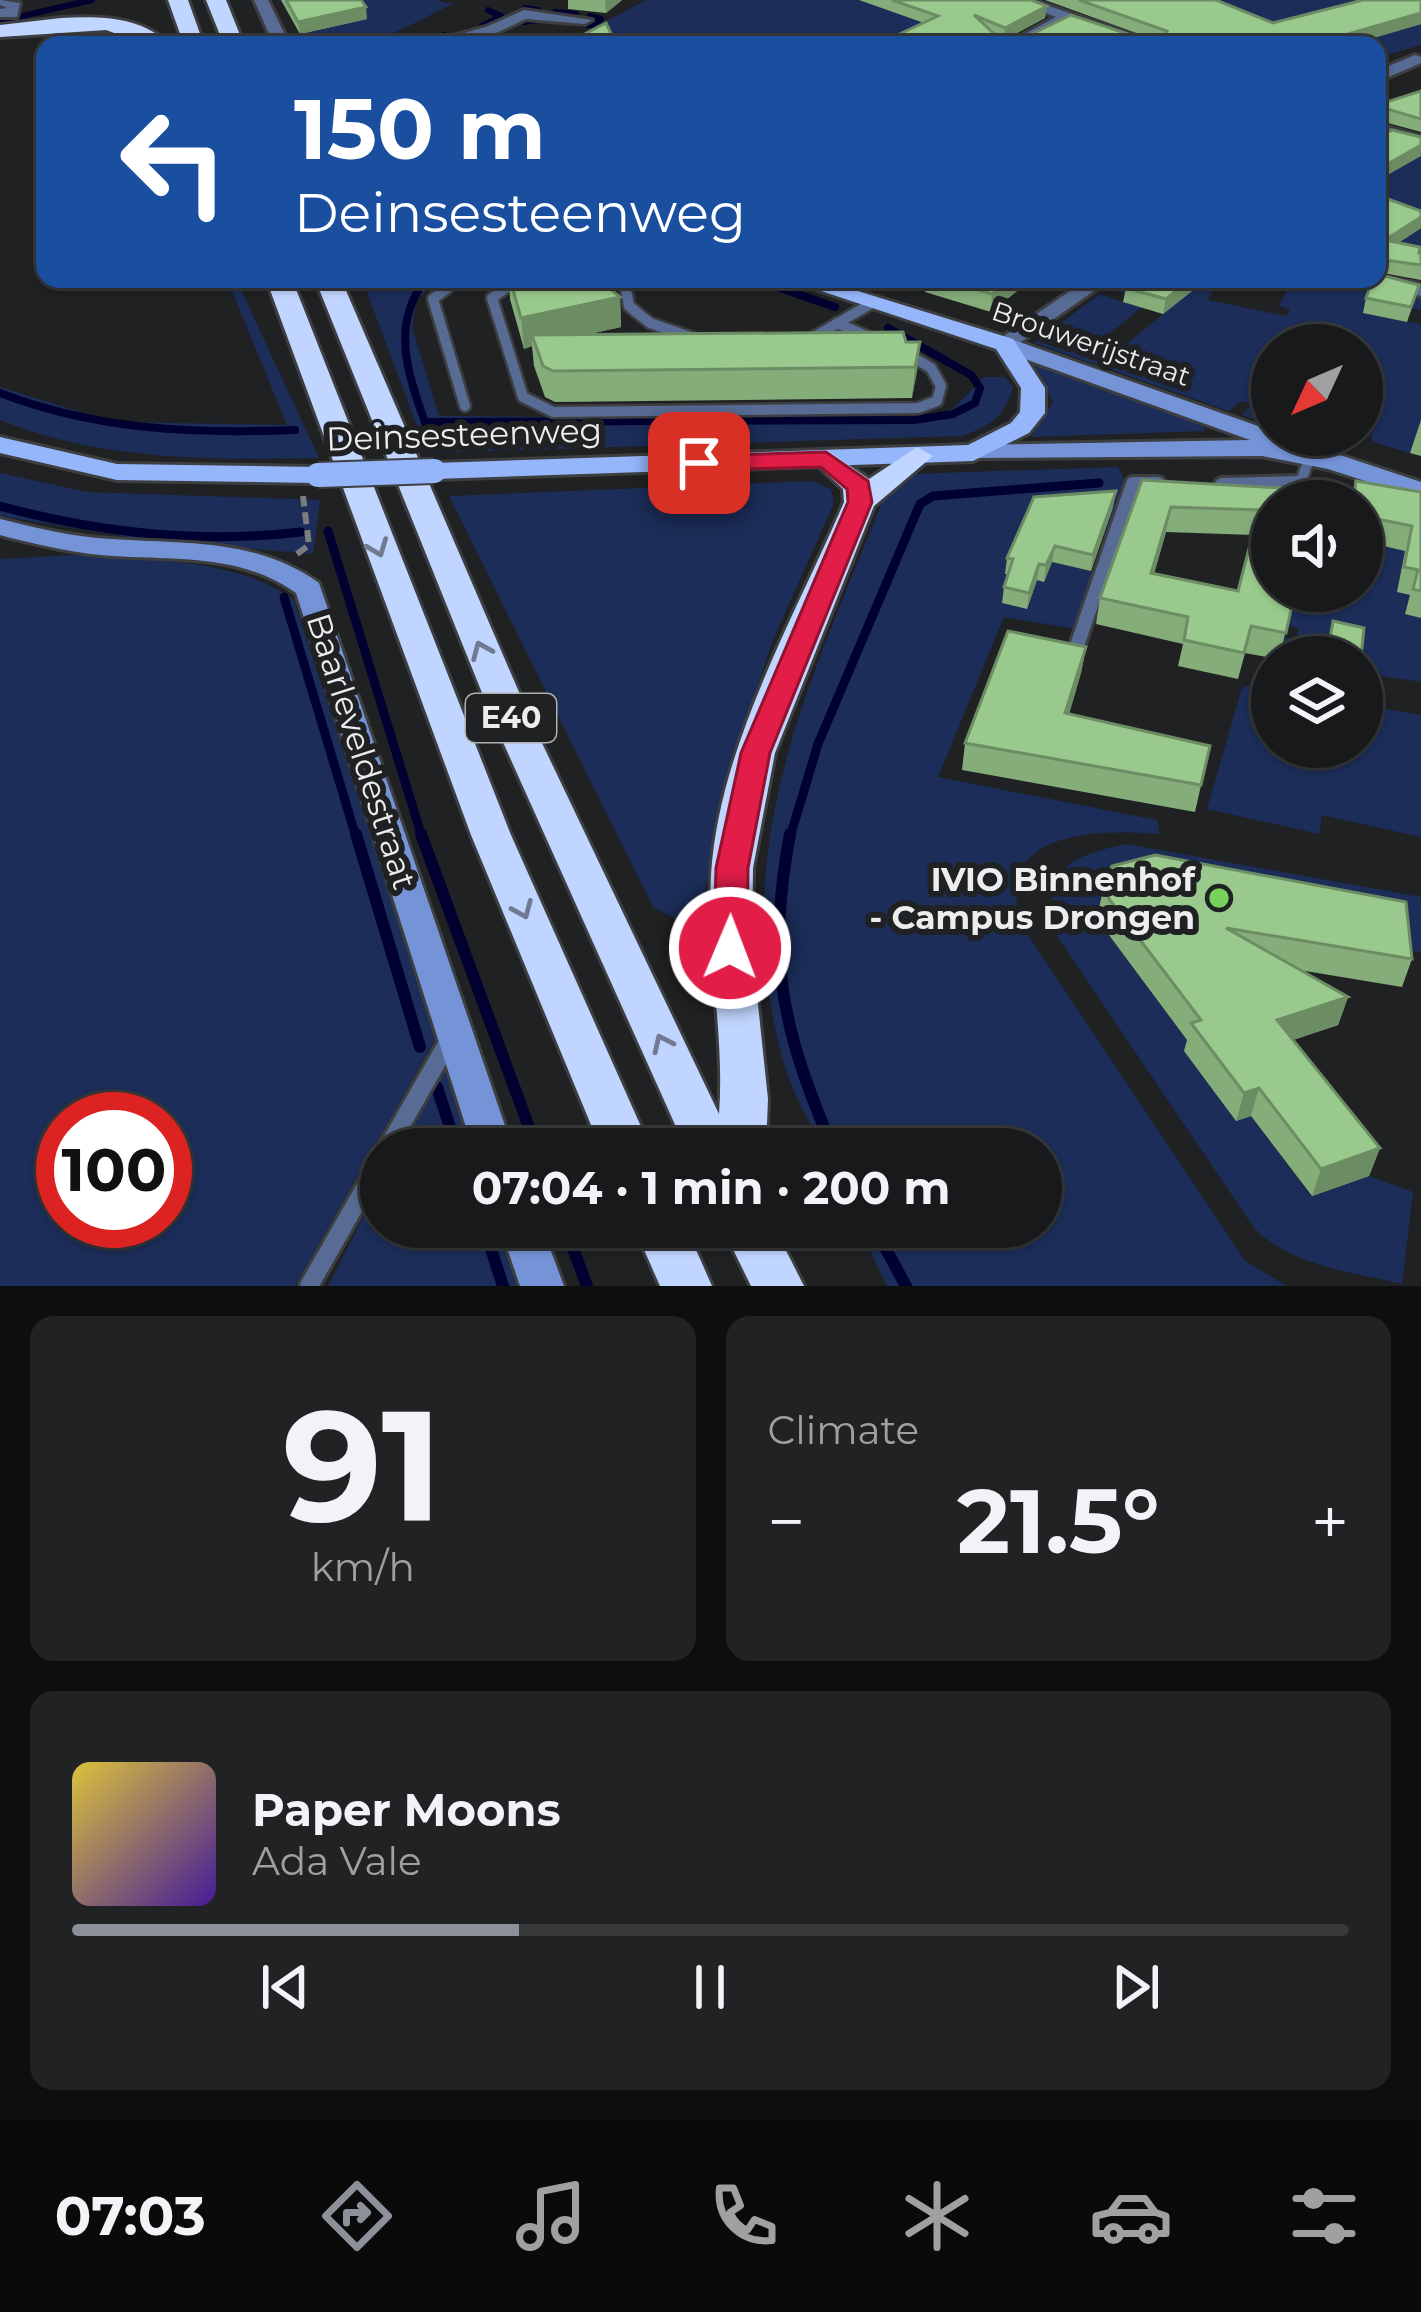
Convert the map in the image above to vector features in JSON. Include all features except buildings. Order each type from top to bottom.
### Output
[{"type":"highway","points":[[178,0],[191,36]]},
{"type":"highway","points":[[216,0],[230,36]]},
{"type":"highway","points":[[0,28],[110,2]]},
{"type":"highway","points":[[0,28],[117,28],[146,36]]},
{"type":"highway","name":"E40","points":[[282,288],[491,835],[617,1128]]},
{"type":"highway","name":"E40","points":[[332,288],[512,720],[701,1128]]},
{"type":"highway","points":[[860,502],[917,456]]},
{"type":"highway","points":[[742,1128],[744,1099],[730,948],[732,868],[755,753],[860,502],[859,487],[826,459]]},
{"type":"highway","points":[[669,1248],[686,1286]]},
{"type":"highway","points":[[759,1248],[778,1286]]},
{"type":"main road","name":"Brouwerijstraat","points":[[824,288],[1005,344]]},
{"type":"main road","points":[[973,453],[1020,428],[1032,413],[1034,388],[1005,344]]},
{"type":"main road","name":"Deinsesteenweg","points":[[0,445],[48,460],[132,473],[318,475],[973,453]]},
{"type":"street","points":[[0,0],[15,6],[11,14],[0,14]]},
{"type":"street","points":[[260,0],[278,36]]},
{"type":"street","points":[[1018,0],[1127,36]]},
{"type":"street","points":[[502,8],[585,20]]},
{"type":"street","points":[[465,36],[524,14]]},
{"type":"street","points":[[1029,36],[1068,16]]},
{"type":"street","points":[[1386,73],[1415,61]]},
{"type":"street","points":[[1386,130],[1421,122]]},
{"type":"street","points":[[1386,131],[1421,142]]},
{"type":"street","points":[[1386,283],[1421,290]]},
{"type":"street","points":[[1005,344],[1088,288]]},
{"type":"street","name":"Brouwerijstraat","points":[[1005,344],[1251,431]]},
{"type":"street","name":"Deinsesteenweg","points":[[973,453],[1251,449]]},
{"type":"street","points":[[1308,456],[1421,491]]},
{"type":"street","points":[[0,527],[82,545],[221,555],[278,568]]},
{"type":"street","name":"Baarleveldestraat","points":[[278,568],[310,589],[323,620],[485,1128]]},
{"type":"street","points":[[528,1248],[542,1286]]},
{"type":"lane","points":[[447,288],[433,299],[465,406]]},
{"type":"lane","points":[[506,288],[492,298],[523,398],[553,412],[918,408],[937,401],[940,386],[931,368],[836,323]]},
{"type":"lane","points":[[626,288],[629,306],[650,323],[709,342]]},
{"type":"lane","points":[[798,346],[872,303]]},
{"type":"lane","points":[[1204,485],[1299,486],[1302,456]]},
{"type":"lane","points":[[1071,662],[1133,484],[1180,484]]},
{"type":"lane","points":[[399,1128],[452,1035]]},
{"type":"lane","points":[[309,1286],[360,1197]]},
{"type":"path","points":[[278,568],[308,545],[310,521]]},
{"type":"shaded area","points":[[278,0],[436,0],[453,4],[383,36],[298,34],[318,30]]},
{"type":"shaded area","points":[[646,0],[871,0],[1038,20],[1033,24],[1015,20],[1019,30],[1007,36],[578,36]]},
{"type":"shaded area","points":[[1044,0],[1396,0],[1421,6],[1421,45],[1386,55],[1386,36],[1195,36]]},
{"type":"shaded area","points":[[1386,135],[1421,146],[1421,267],[1386,250]]},
{"type":"shaded area","points":[[231,288],[240,288],[319,458],[198,458],[77,444],[0,420],[0,387],[112,422],[287,425]]},
{"type":"shaded area","points":[[365,288],[430,288],[417,299],[412,327],[439,416],[914,420],[953,409],[984,377],[1005,377],[1013,387],[995,419],[962,436],[427,453]]},
{"type":"shaded area","points":[[1108,288],[1214,288],[1208,300],[1286,316],[1290,309],[1279,306],[1288,288],[1366,288],[1421,299],[1421,310],[1410,308],[1388,318],[1421,324],[1421,435],[1409,453],[1383,445],[1383,324],[1251,324],[1251,404],[1241,401],[1229,411],[1034,343],[1100,294],[1138,307],[1145,301]],"holes":[[[1148,302],[1168,310],[1113,355],[1092,348]]]},
{"type":"shaded area","points":[[1046,364],[1201,419],[1205,431],[1031,437],[1053,402],[1035,367]]},
{"type":"shaded area","points":[[1118,467],[1128,487],[1109,537],[1094,534],[1051,561],[1095,572],[1076,629],[1004,617],[938,777],[1157,820],[1160,834],[1079,836],[1054,842],[1034,854],[1021,871],[1016,896],[1023,928],[1245,1261],[1287,1286],[887,1286],[869,1248],[1062,1248],[1062,1128],[812,1128],[795,1093],[782,1057],[767,980],[764,907],[770,837],[784,768],[829,634],[885,495],[910,474]]},
{"type":"shaded area","points":[[0,473],[87,492],[320,500],[313,554],[140,539],[0,516]]},
{"type":"shaded area","points":[[813,481],[831,489],[834,503],[774,638],[727,772],[702,908],[674,918],[653,907],[449,496]]},
{"type":"shaded area","points":[[1383,543],[1421,546],[1401,572],[1397,591],[1421,597],[1421,682],[1383,676],[1383,636],[1297,636],[1299,629],[1287,625],[1290,612],[1383,612]]},
{"type":"shaded area","points":[[76,555],[190,564],[244,575],[294,600],[436,1038],[385,1128],[360,1128],[360,1172],[295,1286],[0,1286],[0,559]]},
{"type":"shaded area","points":[[1251,685],[1251,768],[1383,768],[1383,709],[1421,715],[1421,837],[1322,815],[1319,834],[1207,809],[1242,688]]},
{"type":"shaded area","points":[[1126,844],[1421,897],[1421,952],[1099,908],[1103,927],[1193,1048],[1235,1120],[1251,1116],[1311,1196],[1369,1176],[1413,1192],[1402,1284],[1304,1259],[1254,1228],[1049,924],[1054,888],[1067,866]]},
{"type":"shaded area","points":[[449,1066],[471,1128],[408,1128],[424,1097]]},
{"type":"shaded area","points":[[360,1223],[360,1248],[512,1248],[526,1286],[328,1286]]},
{"type":"waterway","points":[[0,21],[92,0]]},
{"type":"waterway","points":[[525,8],[538,10]]},
{"type":"waterway","points":[[482,26],[501,16],[488,10]]},
{"type":"waterway","points":[[555,12],[576,14]]},
{"type":"waterway","points":[[572,23],[590,25],[601,19],[590,16]]},
{"type":"waterway","points":[[524,22],[544,19]]},
{"type":"waterway","points":[[420,288],[405,334],[409,373],[425,422]]},
{"type":"waterway","points":[[780,288],[835,307]]},
{"type":"waterway","points":[[425,422],[914,420],[953,414],[975,403],[980,388],[971,375],[888,328]]},
{"type":"waterway","points":[[0,393],[72,415],[145,427],[295,430]]},
{"type":"waterway","points":[[425,422],[428,431]]},
{"type":"waterway","points":[[790,837],[818,744],[920,504],[933,496],[1099,483],[1060,486]]},
{"type":"waterway","points":[[0,506],[149,534],[224,537],[301,532]]},
{"type":"waterway","points":[[328,531],[421,835]]},
{"type":"waterway","points":[[284,597],[356,837]]},
{"type":"waterway","points":[[356,834],[420,1047]]},
{"type":"waterway","points":[[790,834],[780,921],[784,995],[802,1068],[825,1128]]},
{"type":"waterway","points":[[421,835],[529,1128]]},
{"type":"waterway","points":[[437,1087],[450,1128]]},
{"type":"waterway","points":[[491,1248],[503,1286]]},
{"type":"waterway","points":[[573,1248],[587,1286]]},
{"type":"waterway","points":[[885,1248],[906,1286]]},
{"type":"place","name":"IVIO Binnenhof - Campus Drongen","points":[[1219,898]]},
{"type":"route","points":[[699,463],[826,459],[847,472],[859,487],[860,502],[755,753],[732,868],[730,948]]}]
